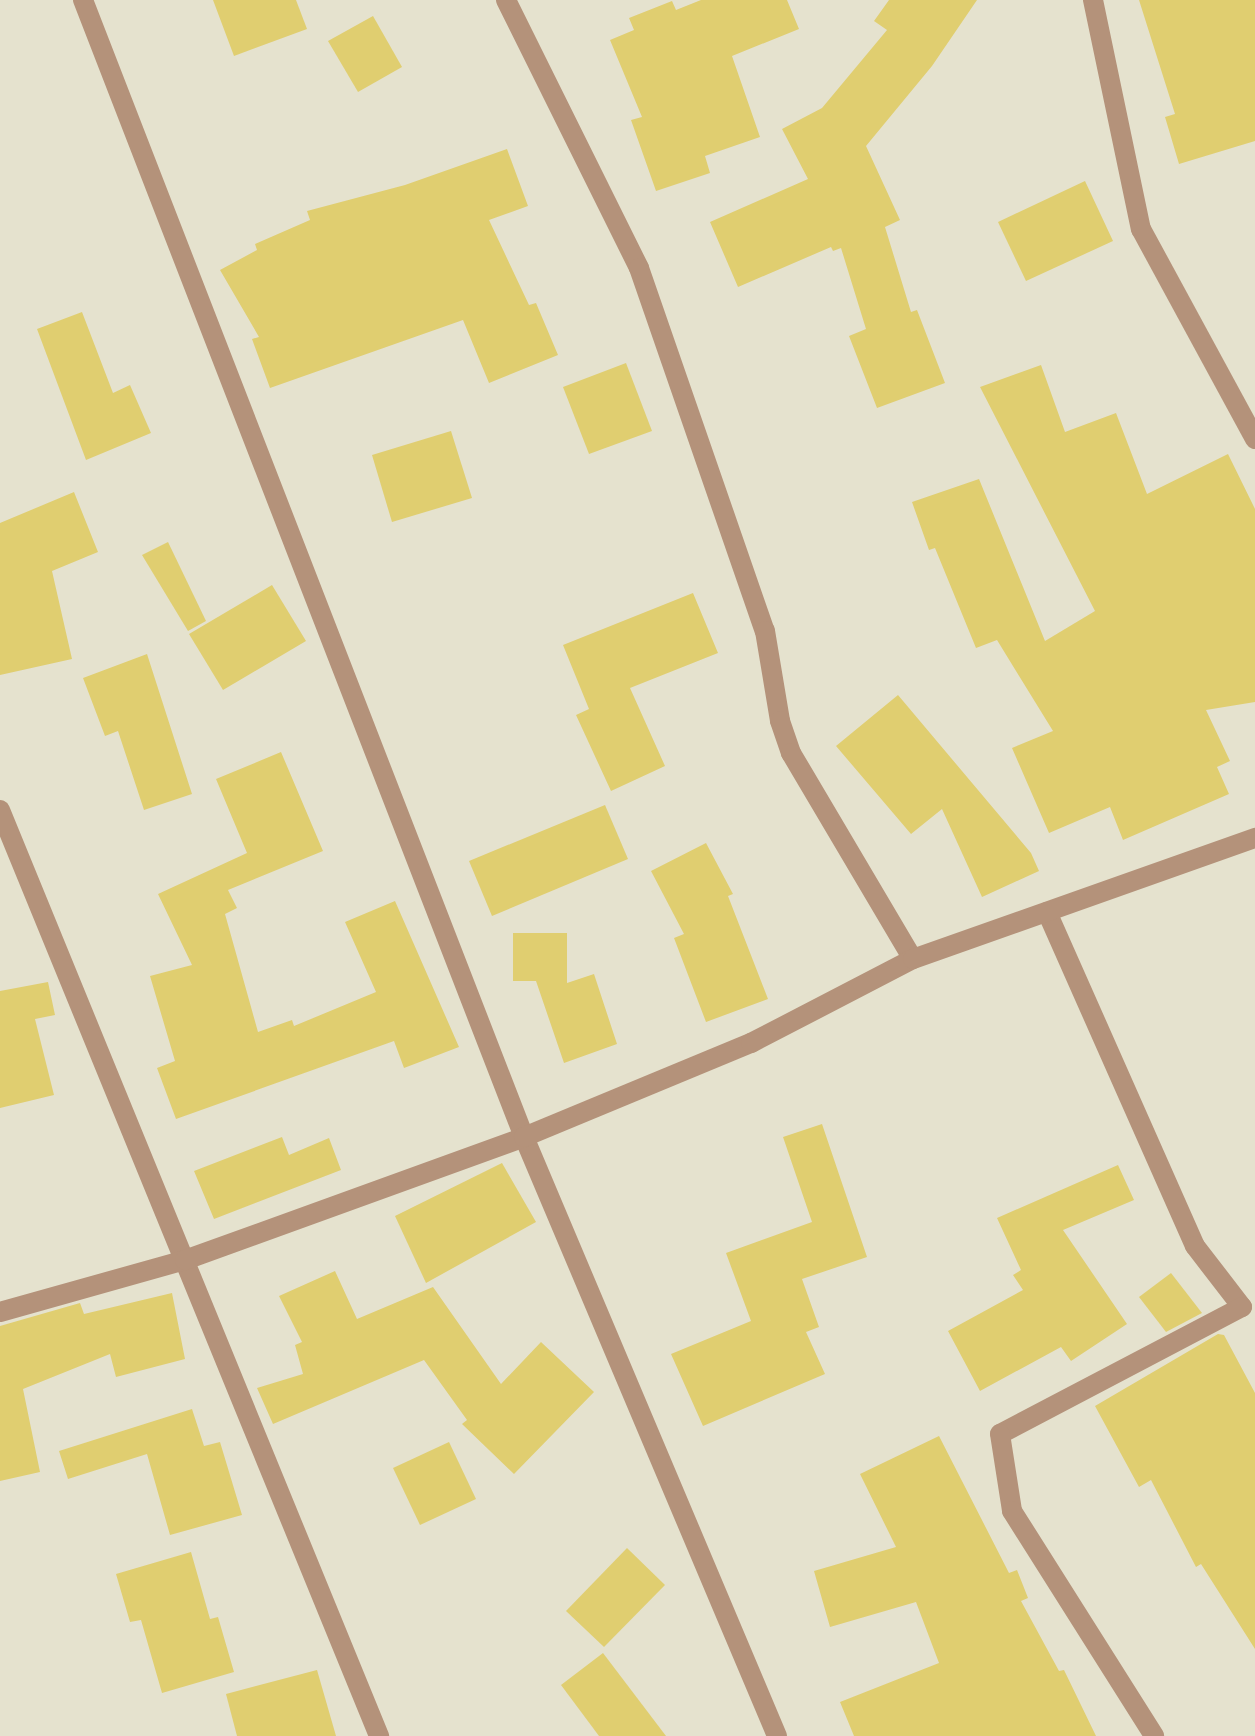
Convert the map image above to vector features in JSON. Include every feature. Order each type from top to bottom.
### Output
[{"type":"street","points":[[83,0],[524,1137],[777,1736]]},
{"type":"street","points":[[506,0],[639,268],[765,631],[780,721],[791,753],[913,959]]},
{"type":"street","points":[[1093,0],[1141,229],[1255,439]]},
{"type":"street","points":[[0,810],[379,1736]]},
{"type":"street","points":[[0,1312],[185,1260],[524,1137],[751,1043],[913,959],[1255,838]]},
{"type":"street","points":[[1047,912],[1195,1246],[1242,1307],[1000,1434],[1012,1511],[1154,1736]]},
{"type":"building","points":[[213,0],[296,0],[307,29],[234,56]]},
{"type":"building","points":[[701,0],[787,0],[799,29],[732,56],[760,137],[705,156],[710,173],[656,191],[631,120],[642,117],[610,40],[634,30],[629,18],[672,1],[676,10]]},
{"type":"building","points":[[889,0],[977,0],[932,66],[866,146],[900,220],[885,227],[911,312],[917,310],[945,383],[877,408],[849,336],[866,329],[841,248],[833,251],[831,247],[738,287],[710,222],[808,179],[782,129],[822,108],[887,30],[874,21]]},
{"type":"building","points":[[1139,0],[1255,0],[1255,141],[1179,164],[1165,117],[1175,114]]},
{"type":"building","points":[[373,16],[402,67],[358,92],[328,41]]},
{"type":"building","points":[[507,149],[528,206],[489,220],[529,305],[536,303],[558,355],[489,383],[463,320],[270,388],[252,339],[259,337],[220,270],[257,250],[255,244],[310,220],[307,211],[405,185]]},
{"type":"building","points":[[1085,181],[1113,241],[1026,281],[998,222]]},
{"type":"building","points":[[82,312],[113,393],[130,385],[151,433],[86,460],[37,329]]},
{"type":"building","points":[[626,363],[652,431],[589,454],[563,387]]},
{"type":"building","points":[[1041,365],[1065,432],[1116,413],[1147,494],[1228,454],[1255,509],[1255,702],[1206,710],[1230,761],[1217,767],[1229,794],[1123,840],[1110,807],[1049,833],[1012,748],[1053,731],[997,640],[976,648],[935,548],[929,550],[912,502],[979,479],[1045,641],[1095,611],[980,387]]},
{"type":"building","points":[[451,431],[472,498],[392,522],[372,455]]},
{"type":"building","points":[[74,492],[98,552],[52,571],[72,659],[0,675],[0,523]]},
{"type":"building","points":[[168,542],[206,621],[188,631],[142,555]]},
{"type":"building","points":[[272,585],[306,641],[223,690],[189,634]]},
{"type":"building","points":[[693,593],[718,653],[630,688],[665,766],[611,791],[576,715],[589,709],[563,645]]},
{"type":"building","points":[[147,654],[192,794],[144,810],[118,731],[105,736],[83,678]]},
{"type":"building","points":[[898,695],[1031,853],[1039,871],[982,897],[942,809],[911,834],[836,746]]},
{"type":"building","points":[[281,752],[323,851],[228,890],[237,908],[225,914],[258,1032],[292,1020],[294,1026],[376,992],[345,922],[395,901],[459,1047],[404,1068],[394,1041],[176,1119],[157,1068],[175,1061],[150,976],[192,965],[158,894],[247,853],[216,779]]},
{"type":"building","points":[[605,805],[628,859],[492,916],[469,861]]},
{"type":"building","points":[[706,843],[733,894],[728,896],[768,999],[706,1022],[674,938],[684,934],[651,871]]},
{"type":"building","points":[[513,933],[567,933],[567,983],[594,974],[617,1044],[564,1063],[536,981],[513,981]]},
{"type":"building","points":[[48,982],[55,1015],[35,1019],[54,1095],[0,1108],[0,991]]},
{"type":"building","points":[[822,1124],[867,1257],[802,1279],[819,1327],[806,1332],[825,1374],[703,1426],[671,1354],[751,1321],[726,1253],[812,1222],[783,1137]]},
{"type":"building","points":[[282,1137],[289,1155],[329,1138],[341,1170],[214,1219],[194,1171]]},
{"type":"building","points":[[502,1163],[536,1222],[426,1283],[395,1216]]},
{"type":"building","points":[[1118,1165],[1134,1200],[1063,1230],[1127,1324],[1071,1361],[1061,1347],[980,1391],[948,1331],[1023,1290],[1013,1275],[1021,1270],[997,1218]]},
{"type":"building","points":[[335,1271],[357,1319],[433,1287],[501,1384],[541,1342],[594,1392],[514,1474],[462,1424],[467,1420],[424,1360],[273,1424],[257,1388],[303,1374],[295,1345],[302,1342],[279,1296]]},
{"type":"building","points":[[1171,1273],[1202,1313],[1166,1332],[1139,1297]]},
{"type":"building","points":[[172,1293],[185,1359],[116,1377],[110,1354],[23,1389],[40,1472],[0,1481],[0,1326],[80,1303],[84,1314]]},
{"type":"building","points":[[1218,1334],[1224,1335],[1255,1393],[1255,1649],[1201,1564],[1196,1567],[1151,1480],[1139,1487],[1095,1406]]},
{"type":"building","points":[[192,1409],[204,1446],[220,1442],[242,1515],[170,1535],[147,1454],[68,1479],[59,1451]]},
{"type":"building","points":[[939,1436],[1009,1573],[1017,1570],[1028,1598],[1021,1601],[1059,1671],[1064,1670],[1096,1736],[854,1736],[840,1702],[939,1663],[916,1602],[830,1627],[814,1571],[896,1547],[860,1474]]},
{"type":"building","points":[[449,1442],[476,1499],[420,1525],[393,1468]]},
{"type":"building","points":[[627,1548],[665,1585],[604,1647],[566,1611]]},
{"type":"building","points":[[191,1552],[210,1619],[218,1617],[234,1672],[162,1693],[141,1620],[130,1622],[116,1574]]},
{"type":"building","points":[[603,1653],[666,1736],[599,1736],[561,1685]]},
{"type":"building","points":[[317,1670],[336,1736],[237,1736],[226,1694]]}]
